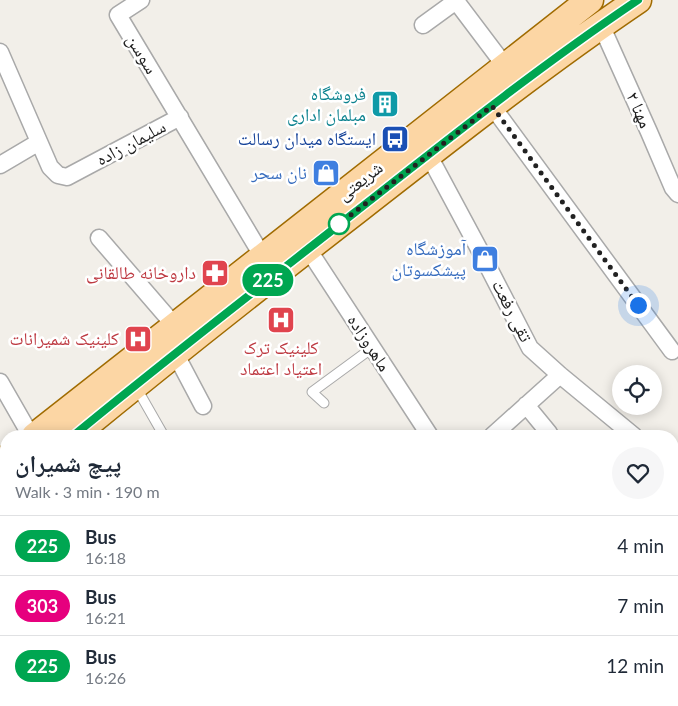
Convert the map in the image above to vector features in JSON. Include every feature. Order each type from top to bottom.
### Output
[{"type":"main road","name":"شریعتی","points":[[41,430],[590,0]]},
{"type":"main road","name":"شریعتی","points":[[80,430],[428,154],[562,53],[638,0]]},
{"type":"street","name":"سوسن","points":[[141,0],[118,15],[180,117]]},
{"type":"street","points":[[423,25],[456,1],[505,66]]},
{"type":"street","name":"مهنا ۲","points":[[601,25],[673,188],[678,194]]},
{"type":"street","name":"سلیمان زاده","points":[[0,52],[50,167],[58,175],[67,177],[180,117],[263,257]]},
{"type":"street","points":[[492,106],[672,351]]},
{"type":"street","points":[[0,165],[39,142]]},
{"type":"street","name":"تقی رفعت","points":[[428,154],[530,348],[560,376],[627,430]]},
{"type":"street","points":[[99,238],[175,326]]},
{"type":"street","name":"ماهروزاده","points":[[308,249],[425,430]]},
{"type":"street","points":[[175,353],[203,406]]},
{"type":"street","points":[[499,430],[560,376]]},
{"type":"street","points":[[0,382],[29,430]]},
{"type":"street","points":[[526,405],[547,430]]},
{"type":"lane","points":[[324,403],[312,392],[372,348]]},
{"type":"lane","points":[[135,385],[161,430]]},
{"type":"bus line","name":"225","points":[[80,430],[428,154],[562,53],[638,0]]},
{"type":"place","name":"فروشگاه مبلمان اداری","points":[[385,104]]},
{"type":"place","name":"ایستگاه میدان رسالت","points":[[395,139]]},
{"type":"place","name":"نان سحر","points":[[326,173]]},
{"type":"place","name":"آموزشگاه پیشکسوتان","points":[[485,259]]},
{"type":"place","name":"داروخانه طالقانی","points":[[215,273]]},
{"type":"place","name":"کلینیک ترک اعتیاد اعتماد","points":[[281,320]]},
{"type":"place","name":"کلینیک شمیرانات","points":[[138,339]]},
{"type":"route","points":[[339,224],[492,106],[638,305]]}]
